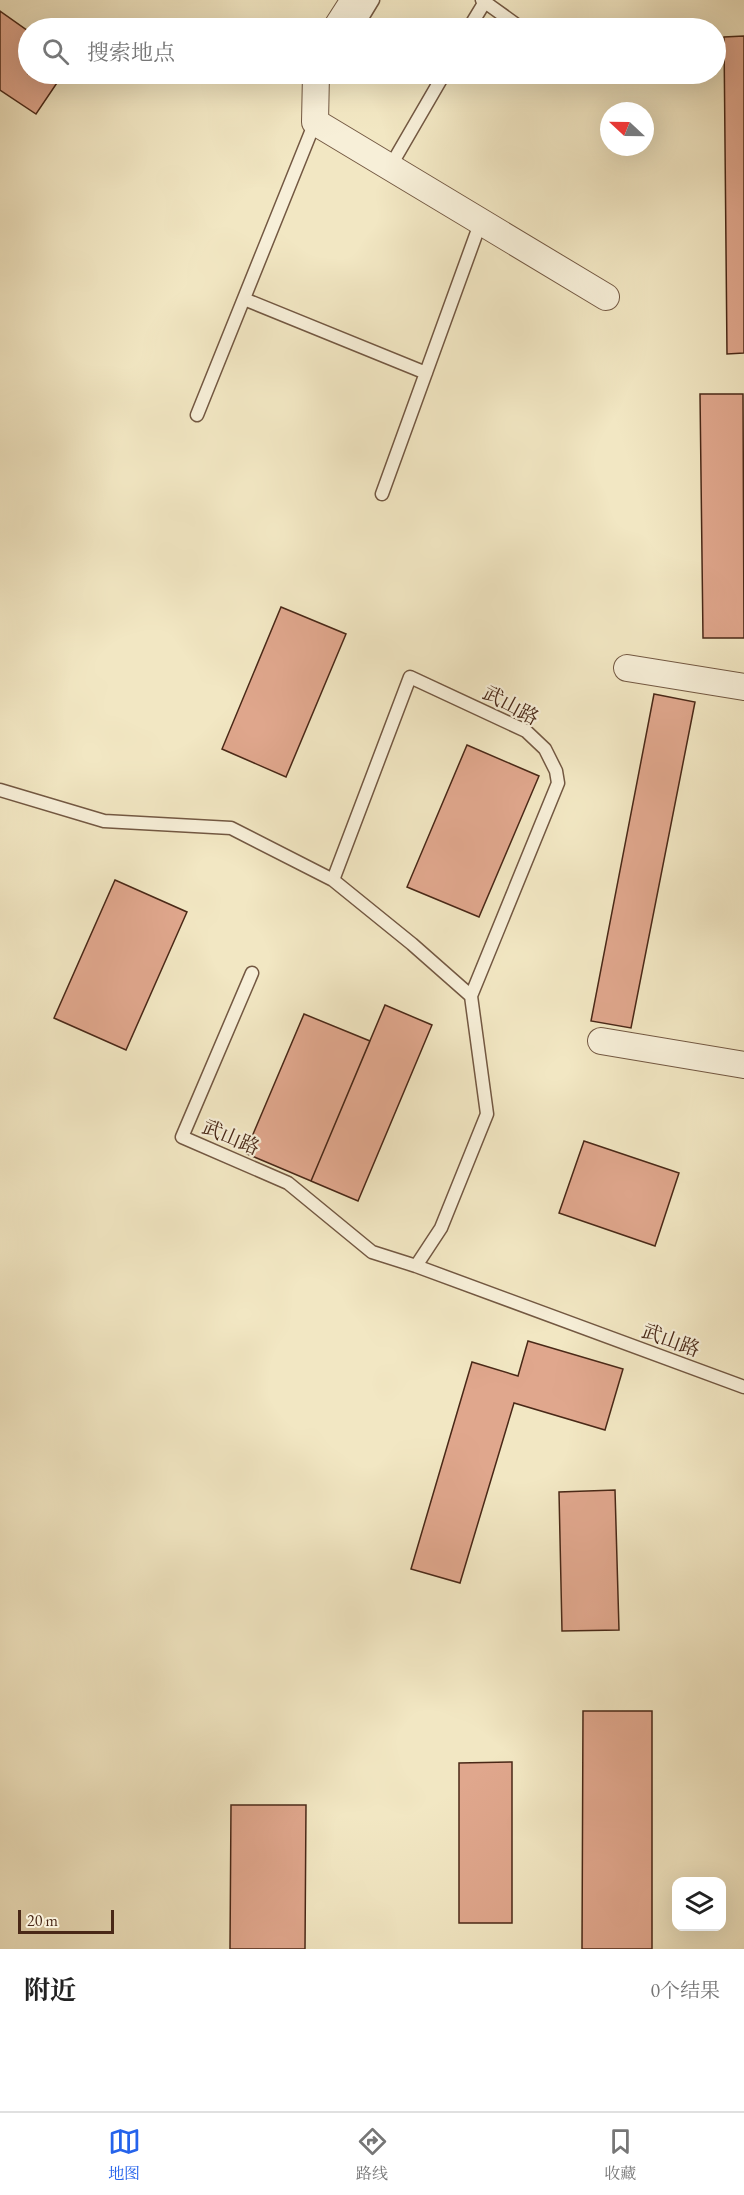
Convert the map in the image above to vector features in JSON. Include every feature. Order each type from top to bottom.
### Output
[{"type":"street","points":[[342,18],[354,0]]},
{"type":"street","points":[[316,84],[315,110],[390,167],[606,297]]},
{"type":"street","points":[[627,668],[744,687]]},
{"type":"street","points":[[600,1041],[744,1065]]},
{"type":"lane","points":[[362,18],[373,0]]},
{"type":"lane","points":[[475,18],[484,1],[507,18]]},
{"type":"lane","points":[[197,415],[326,84]]},
{"type":"lane","points":[[390,167],[438,84]]},
{"type":"lane","points":[[382,494],[481,222]]},
{"type":"lane","points":[[244,299],[426,373]]},
{"type":"lane","name":"武山路","points":[[333,880],[410,677],[520,728],[536,740],[551,760],[558,783],[471,996],[487,1114],[441,1228],[416,1266]]},
{"type":"lane","points":[[0,790],[104,821],[231,828],[333,880],[412,944],[471,996]]},
{"type":"lane","name":"武山路","points":[[252,973],[182,1137],[288,1183],[372,1252],[416,1266],[744,1387]]},
{"type":"building","points":[[0,11],[18,24],[18,84],[56,84],[36,114],[0,90]]},
{"type":"building","points":[[744,36],[744,353],[727,354],[724,84],[726,37]]},
{"type":"building","points":[[700,394],[743,394],[744,638],[703,638]]},
{"type":"building","points":[[281,607],[346,634],[286,777],[222,749]]},
{"type":"building","points":[[654,694],[695,702],[631,1028],[591,1021]]},
{"type":"building","points":[[467,745],[539,776],[479,917],[407,887]]},
{"type":"building","points":[[115,880],[187,912],[126,1050],[54,1018]]},
{"type":"building","points":[[385,1005],[432,1025],[358,1201],[311,1181]]},
{"type":"building","points":[[304,1014],[370,1041],[311,1181],[245,1153]]},
{"type":"building","points":[[584,1141],[679,1173],[655,1246],[559,1213]]},
{"type":"building","points":[[528,1341],[623,1369],[605,1430],[514,1403],[460,1583],[411,1569],[472,1362],[518,1376]]},
{"type":"building","points":[[615,1490],[619,1630],[562,1631],[559,1492]]},
{"type":"building","points":[[583,1711],[652,1711],[652,1949],[582,1949]]},
{"type":"building","points":[[512,1762],[512,1923],[459,1923],[459,1763]]},
{"type":"building","points":[[231,1805],[306,1805],[305,1949],[230,1949]]}]
